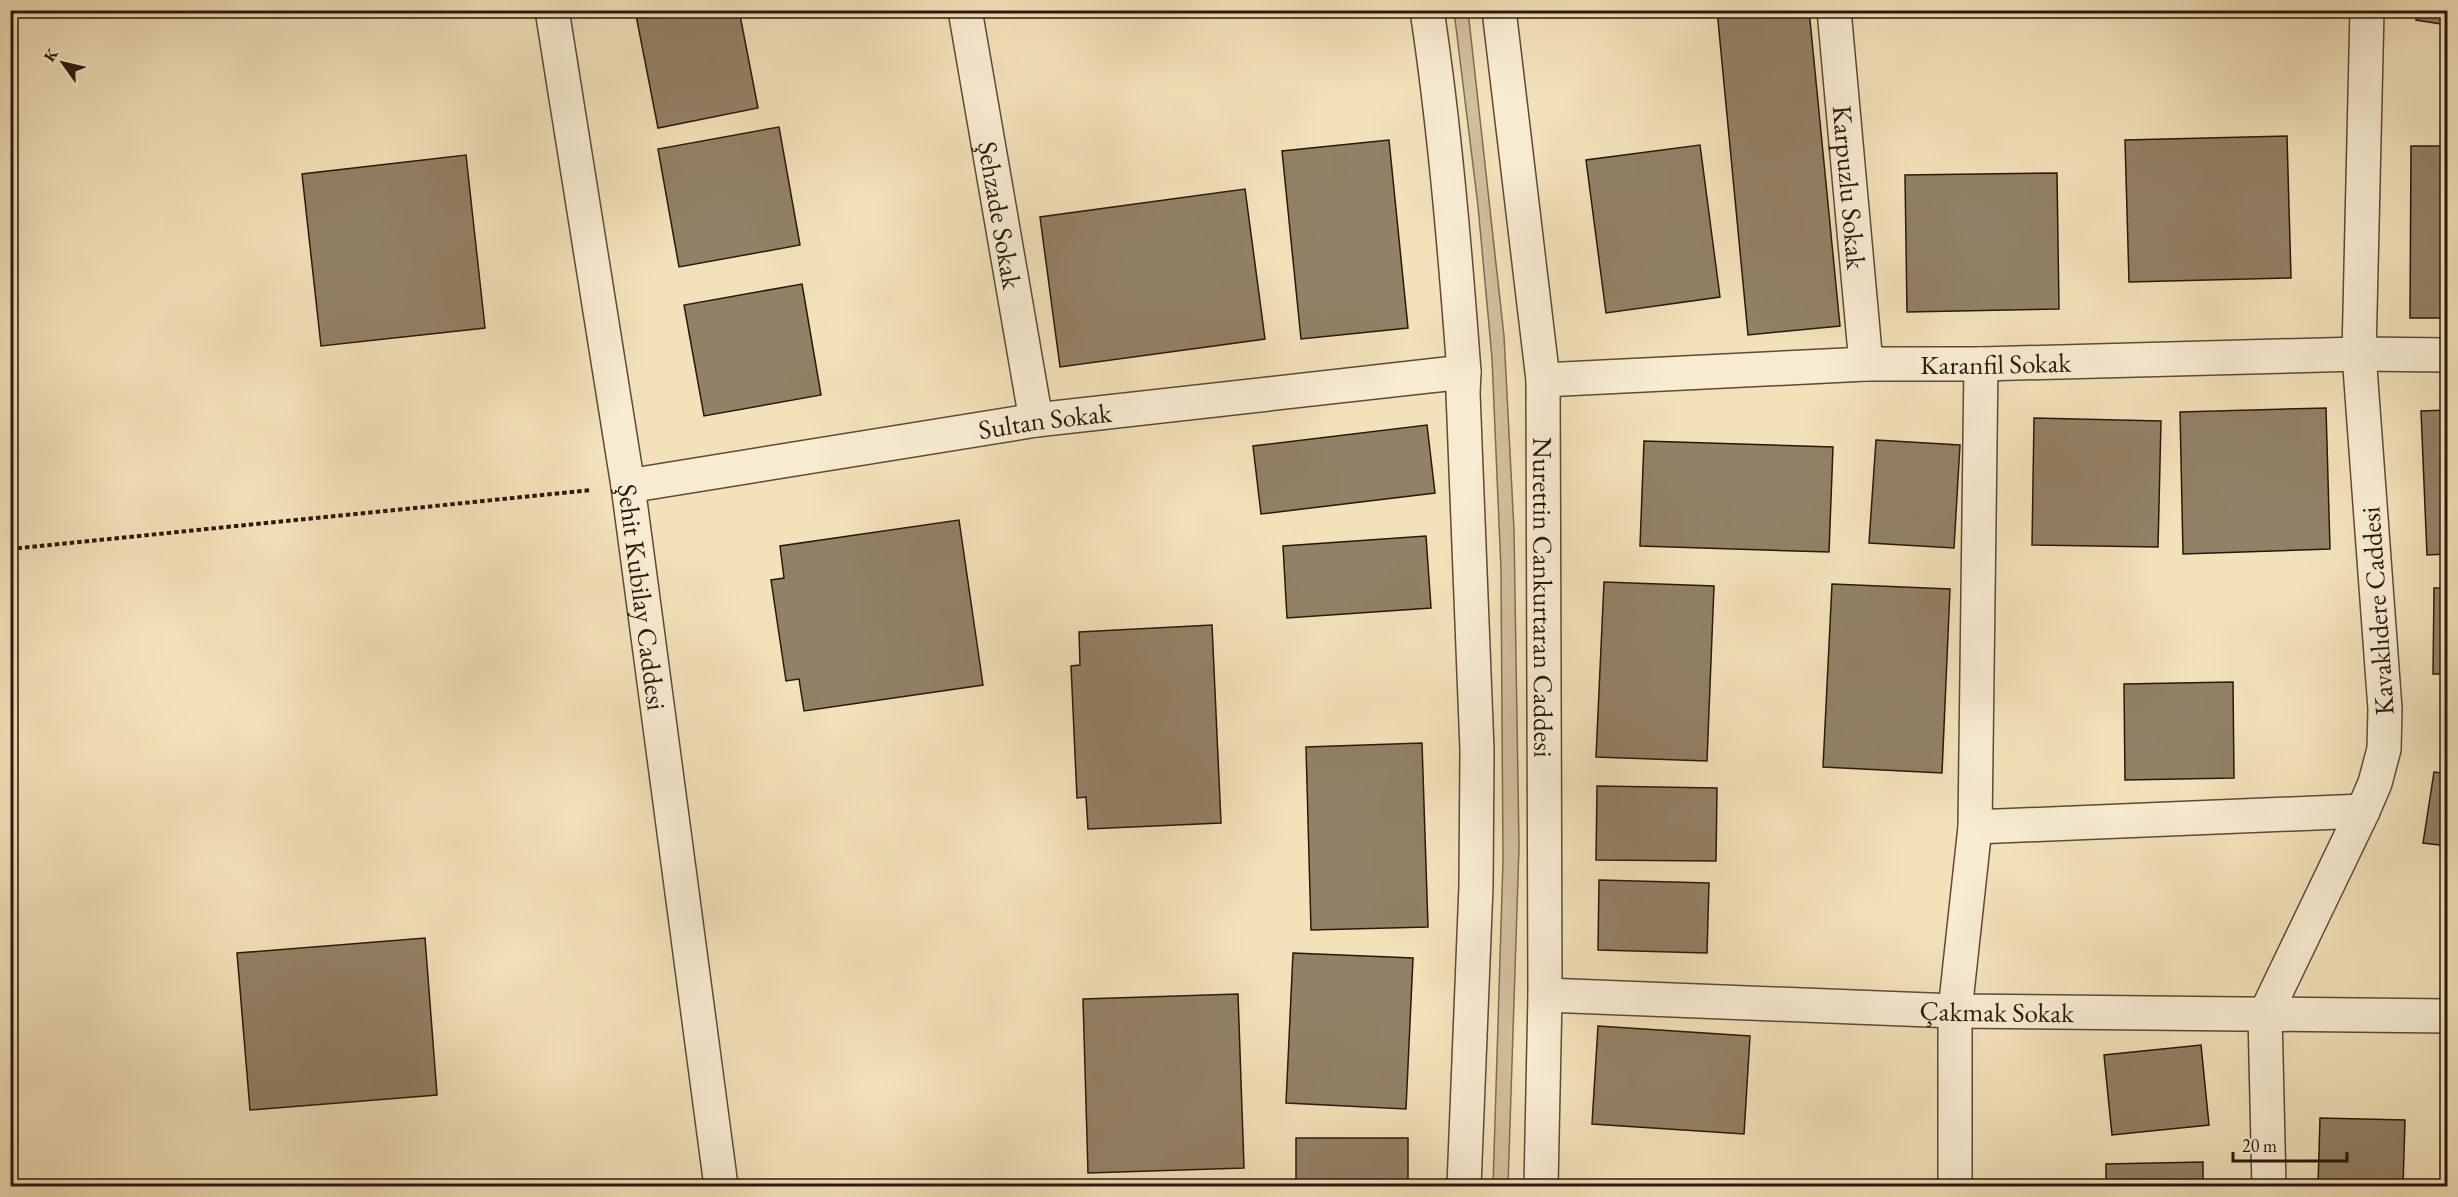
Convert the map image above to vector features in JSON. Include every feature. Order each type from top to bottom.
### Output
[{"type":"street","name":"Şehit Kubilay Caddesi","points":[[552,10],[628,486],[721,1186]]},
{"type":"street","name":"Şehzade Sokak","points":[[965,10],[1036,420]]},
{"type":"street","points":[[1427,10],[1437,72],[1464,372],[1477,762],[1476,886],[1464,1186]]},
{"type":"street","name":"Nurettin Cankurtaran Caddesi","points":[[1499,10],[1543,380],[1545,995],[1541,1186]]},
{"type":"street","name":"Karpuzlu Sokak","points":[[1834,10],[1866,364]]},
{"type":"street","name":"Kavaklıdere Caddesi","points":[[2269,1186],[2265,1016],[2363,811],[2375,783],[2384,748],[2385,709],[2359,354],[2367,10]]},
{"type":"street","name":"Karanfil Sokak","points":[[1543,380],[1866,364],[1981,364],[2359,354],[2448,355]]},
{"type":"street","points":[[1955,1186],[1955,1011],[1975,827],[1981,364]]},
{"type":"street","name":"Sultan Sokak","points":[[628,486],[1036,420],[1464,372]]},
{"type":"street","points":[[1975,827],[2363,811]]},
{"type":"street","name":"Çakmak Sokak","points":[[1545,995],[1955,1011],[2265,1016],[2448,1016]]},
{"type":"path","points":[[10,549],[628,486]]},
{"type":"shaded area","points":[[1454,11],[1468,11],[1504,336],[1514,530],[1519,847],[1508,1186],[1493,1186],[1503,860],[1501,570],[1492,358],[1478,206]]},
{"type":"building","points":[[635,10],[739,10],[758,108],[658,128]]},
{"type":"building","points":[[1717,10],[1809,10],[1840,326],[1748,335]]},
{"type":"building","points":[[2417,10],[2448,10],[2448,25],[2416,20]]},
{"type":"building","points":[[779,127],[800,245],[679,267],[658,149]]},
{"type":"building","points":[[2287,136],[2291,278],[2129,282],[2125,140]]},
{"type":"building","points":[[1389,140],[1408,328],[1301,339],[1282,151]]},
{"type":"building","points":[[1700,145],[1720,297],[1606,313],[1586,160]]},
{"type":"building","points":[[2411,146],[2448,146],[2448,318],[2410,318]]},
{"type":"building","points":[[466,155],[485,328],[321,346],[302,174]]},
{"type":"building","points":[[2057,173],[2059,309],[1907,312],[1905,175]]},
{"type":"building","points":[[1245,189],[1265,339],[1060,367],[1040,217]]},
{"type":"building","points":[[802,284],[821,395],[704,416],[684,305]]},
{"type":"building","points":[[2326,408],[2330,549],[2183,554],[2180,412]]},
{"type":"building","points":[[2448,410],[2448,554],[2427,555],[2421,411]]},
{"type":"building","points":[[2034,418],[2161,421],[2158,547],[2032,545]]},
{"type":"building","points":[[1427,425],[1435,493],[1261,514],[1253,446]]},
{"type":"building","points":[[1876,440],[1960,445],[1954,548],[1869,543]]},
{"type":"building","points":[[1644,441],[1833,447],[1829,552],[1640,546]]},
{"type":"building","points":[[959,520],[983,685],[804,711],[799,679],[786,681],[771,580],[784,578],[780,546]]},
{"type":"building","points":[[1426,536],[1431,608],[1287,618],[1283,546]]},
{"type":"building","points":[[1604,582],[1714,586],[1707,761],[1596,757]]},
{"type":"building","points":[[1832,584],[1950,589],[1942,773],[1823,767]]},
{"type":"building","points":[[2434,588],[2448,588],[2448,674],[2433,674]]},
{"type":"building","points":[[1212,625],[1221,823],[1088,829],[1086,797],[1077,798],[1071,666],[1080,665],[1079,632]]},
{"type":"building","points":[[2233,682],[2234,778],[2125,780],[2124,684]]},
{"type":"building","points":[[1422,743],[1428,927],[1311,930],[1306,747]]},
{"type":"building","points":[[2434,772],[2448,774],[2448,846],[2423,843]]},
{"type":"building","points":[[1597,786],[1717,788],[1716,861],[1596,860]]},
{"type":"building","points":[[1599,880],[1709,883],[1707,953],[1598,950]]},
{"type":"building","points":[[425,938],[437,1095],[250,1110],[237,953]]},
{"type":"building","points":[[1293,953],[1413,958],[1406,1109],[1286,1103]]},
{"type":"building","points":[[1238,994],[1244,1168],[1088,1173],[1083,999]]},
{"type":"building","points":[[1598,1026],[1750,1036],[1744,1134],[1592,1124]]},
{"type":"building","points":[[2201,1045],[2209,1125],[2112,1135],[2104,1055]]},
{"type":"building","points":[[2320,1118],[2405,1120],[2403,1186],[2318,1186]]},
{"type":"building","points":[[1296,1138],[1408,1138],[1408,1186],[1296,1186]]},
{"type":"building","points":[[2203,1162],[2203,1186],[2106,1186],[2106,1164]]}]
